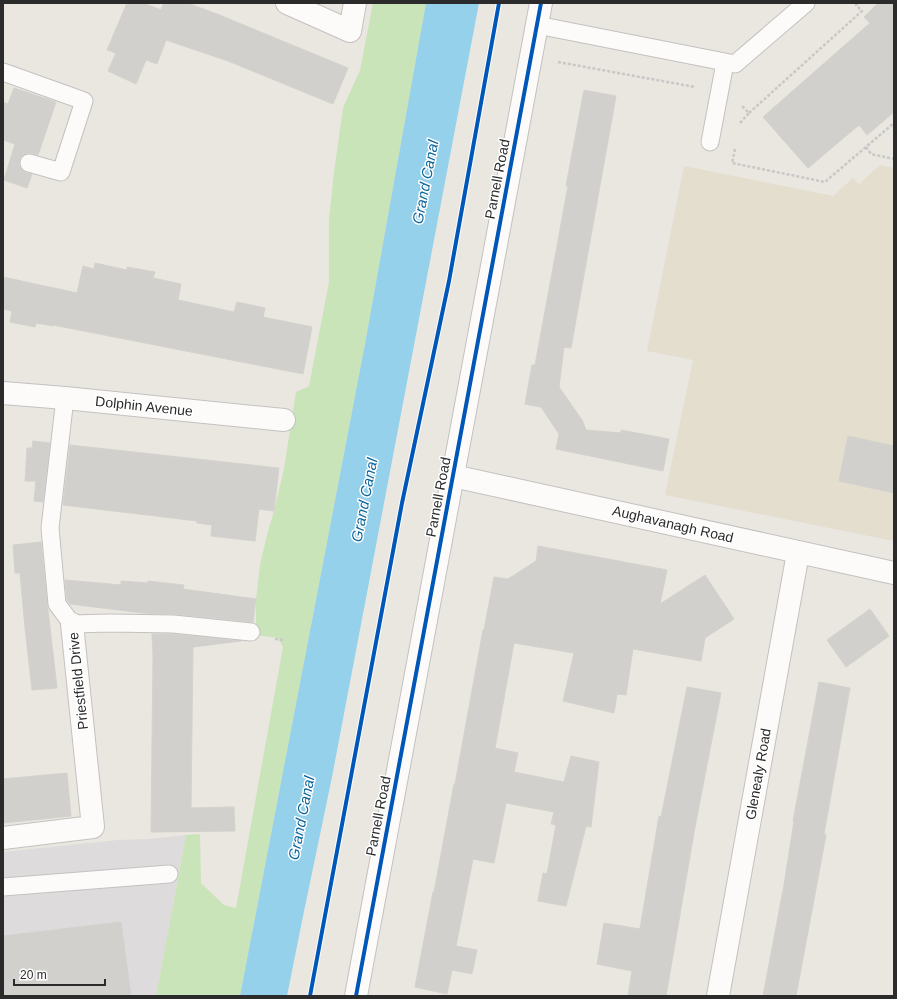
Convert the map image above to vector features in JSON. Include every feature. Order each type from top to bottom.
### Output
[{"type":"street","points":[[287,3],[350,31],[355,3]]},
{"type":"street","name":"Parnell Road","points":[[356,996],[541,3]]},
{"type":"street","name":"Dolphin Avenue","points":[[3,393],[284,420]]},
{"type":"street","name":"Aughavanagh Road","points":[[453,476],[894,573]]},
{"type":"street","name":"Glenealy Road","points":[[718,996],[798,553]]},
{"type":"street","name":"Priestfield Drive","points":[[3,838],[93,827],[72,624]]},
{"type":"lane","points":[[537,26],[735,64],[806,3]]},
{"type":"lane","points":[[710,142],[725,63]]},
{"type":"lane","points":[[3,72],[84,101],[61,172],[29,163]]},
{"type":"lane","name":"Priestfield Drive","points":[[65,398],[50,528],[57,604],[72,624]]},
{"type":"lane","points":[[72,624],[173,624],[251,632]]},
{"type":"lane","points":[[3,887],[169,874]]},
{"type":"path","points":[[310,996],[402,503],[449,281],[499,3]]},
{"type":"path","points":[[739,128],[740,122],[749,113],[862,11],[856,5],[858,3]]},
{"type":"path","points":[[558,62],[700,88]]},
{"type":"path","points":[[740,104],[749,113]]},
{"type":"path","points":[[736,142],[732,163],[825,182],[894,124]]},
{"type":"path","points":[[866,147],[871,154],[894,159]]},
{"type":"shaded area","points":[[880,165],[894,168],[894,541],[665,495],[693,360],[647,351],[684,166],[833,196],[853,178],[859,184]]},
{"type":"shaded area","points":[[186,835],[156,996],[3,996],[3,852],[118,840],[150,839]]},
{"type":"green space","points":[[373,3],[426,3],[365,344],[240,996],[156,996],[186,835],[200,834],[201,883],[224,905],[236,908],[283,647],[278,638],[256,635],[256,599],[260,565],[284,469],[296,392],[309,386],[329,282],[329,219],[343,108],[360,70]]},
{"type":"water","name":"Grand Canal","points":[[426,3],[479,3],[332,777],[287,996],[240,996],[365,344]]},
{"type":"building","points":[[127,3],[143,3],[161,10],[164,3],[187,3],[348,68],[333,104],[228,61],[166,40],[157,64],[146,60],[136,84],[108,71],[116,53],[107,50]]},
{"type":"building","points":[[878,3],[894,3],[894,112],[867,135],[859,125],[808,168],[763,117],[870,23],[864,17]]},
{"type":"building","points":[[14,88],[56,102],[38,155],[27,153],[22,156],[20,160],[19,165],[22,170],[26,173],[32,174],[27,188],[4,180],[15,144],[3,140],[3,102],[8,104]]},
{"type":"building","points":[[584,90],[616,96],[571,348],[564,347],[559,387],[582,420],[586,430],[621,433],[621,430],[669,439],[663,471],[556,449],[559,434],[541,407],[525,404],[532,365],[535,365]]},
{"type":"building","points":[[95,263],[127,270],[127,267],[155,272],[153,278],[181,284],[178,300],[234,312],[237,302],[265,308],[263,317],[312,327],[303,374],[53,325],[36,323],[35,327],[10,322],[12,311],[3,309],[3,277],[77,293],[83,266],[94,269]]},
{"type":"building","points":[[848,436],[894,446],[894,493],[839,481]]},
{"type":"building","points":[[33,441],[50,443],[43,502],[34,501],[36,481],[25,481],[27,448],[32,448]]},
{"type":"building","points":[[70,445],[279,468],[274,511],[259,509],[255,541],[211,536],[212,525],[197,523],[197,521],[63,505]]},
{"type":"building","points":[[41,542],[57,688],[32,690],[20,573],[15,573],[13,545]]},
{"type":"building","points":[[538,546],[667,570],[660,604],[705,575],[734,619],[705,638],[701,661],[633,649],[626,695],[617,694],[614,713],[563,701],[574,653],[514,643],[495,748],[518,753],[514,772],[564,782],[571,756],[599,762],[591,827],[586,826],[566,906],[538,901],[543,873],[547,874],[556,825],[551,824],[554,812],[506,803],[494,863],[473,859],[456,946],[477,950],[472,974],[452,970],[447,994],[415,987],[494,577],[508,579],[536,561]]},
{"type":"building","points":[[65,580],[121,585],[121,581],[148,583],[148,581],[184,585],[183,589],[256,599],[253,622],[174,614],[151,614],[70,604],[67,600]]},
{"type":"building","points":[[870,609],[889,636],[846,667],[827,640]]},
{"type":"building","points":[[152,634],[172,634],[241,641],[193,647],[191,808],[234,807],[235,831],[151,832]]},
{"type":"building","points":[[819,682],[850,688],[824,834],[826,835],[796,996],[763,996],[784,885],[793,821]]},
{"type":"building","points":[[687,687],[721,693],[695,827],[666,996],[628,996],[632,971],[597,964],[604,923],[640,929],[659,816],[661,817]]},
{"type":"building","points":[[67,773],[71,816],[3,823],[3,779]]},
{"type":"building","points":[[121,922],[131,996],[3,996],[3,936]]},
{"type":"cycle path","points":[[310,996],[402,503],[449,281],[499,3]]},
{"type":"cycle path","points":[[356,996],[541,3]]}]
